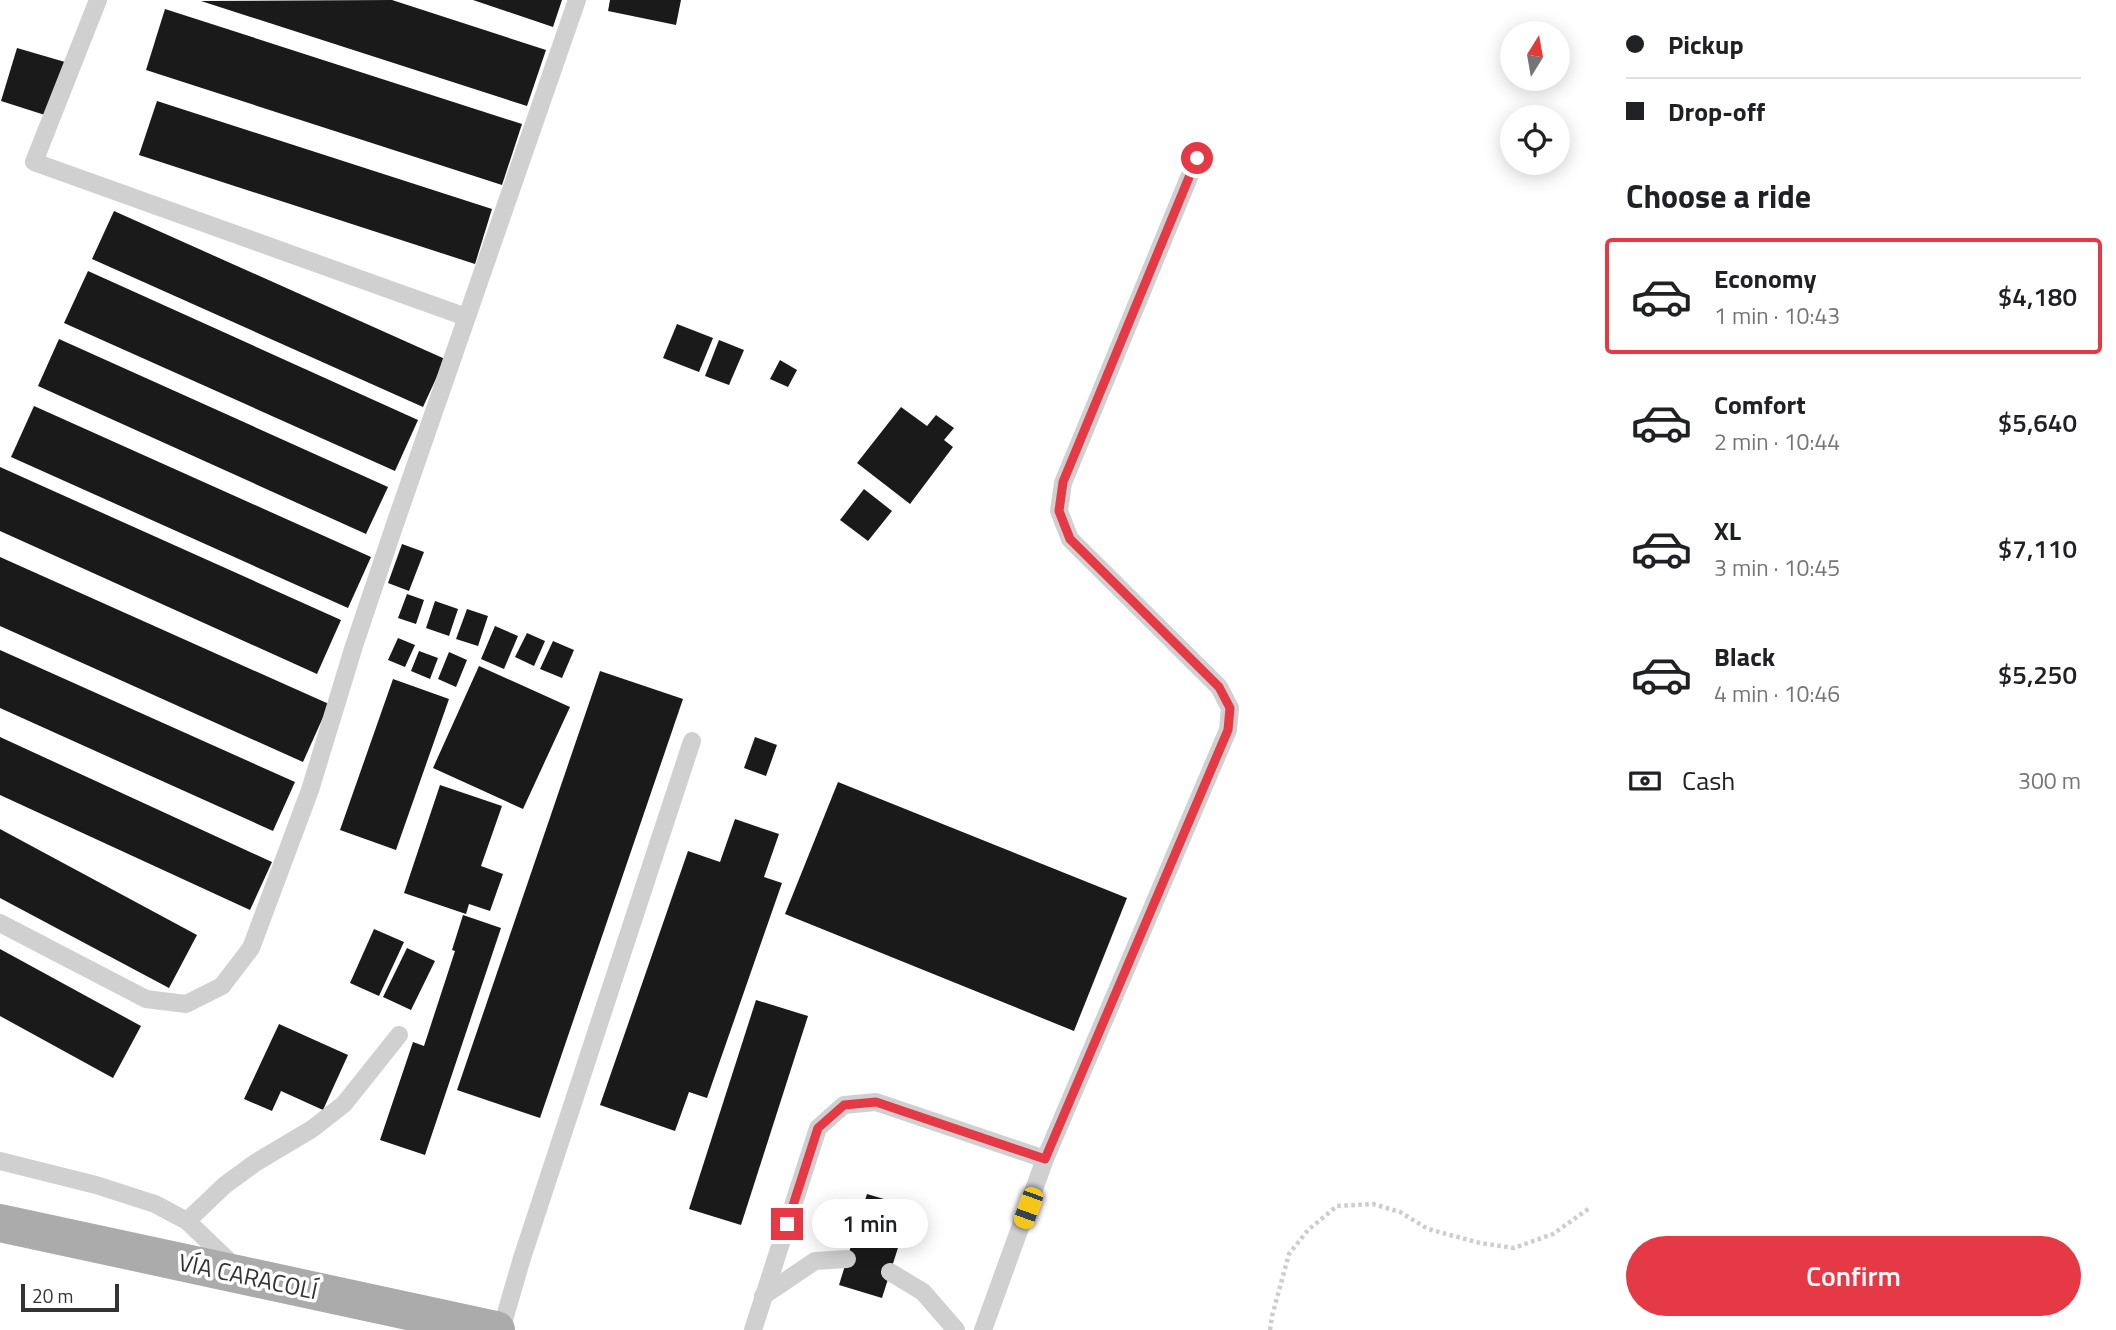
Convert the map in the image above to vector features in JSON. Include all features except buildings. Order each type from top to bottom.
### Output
[{"type":"main road","name":"VÍA CARACOLÍ","points":[[0,1223],[244,1276],[440,1324],[498,1330]]},
{"type":"lane","points":[[98,0],[34,162],[466,317]]},
{"type":"lane","points":[[0,923],[146,999],[186,1004],[222,986],[251,948],[310,790],[370,597],[577,0]]},
{"type":"lane","points":[[983,1330],[1045,1159],[1228,730],[1230,708],[1219,687],[1070,539],[1059,511],[1063,482],[1197,158]]},
{"type":"lane","points":[[498,1330],[692,741]]},
{"type":"lane","points":[[187,1221],[225,1185],[255,1163],[312,1129],[344,1104],[399,1035]]},
{"type":"lane","points":[[752,1330],[818,1128],[844,1105],[876,1102],[1045,1159]]},
{"type":"lane","points":[[0,1161],[96,1185],[155,1204],[187,1221],[244,1276]]},
{"type":"lane","points":[[764,1296],[815,1261],[847,1259]]},
{"type":"lane","points":[[891,1272],[923,1292],[956,1330]]},
{"type":"path","points":[[1270,1330],[1289,1254],[1308,1230],[1337,1206],[1373,1204],[1400,1212],[1428,1229],[1480,1243],[1514,1248],[1553,1234],[1591,1208]]},
{"type":"route","points":[[787,1224],[818,1128],[844,1105],[876,1102],[1045,1159],[1228,730],[1230,708],[1219,687],[1070,539],[1059,511],[1063,482],[1197,158]]}]
